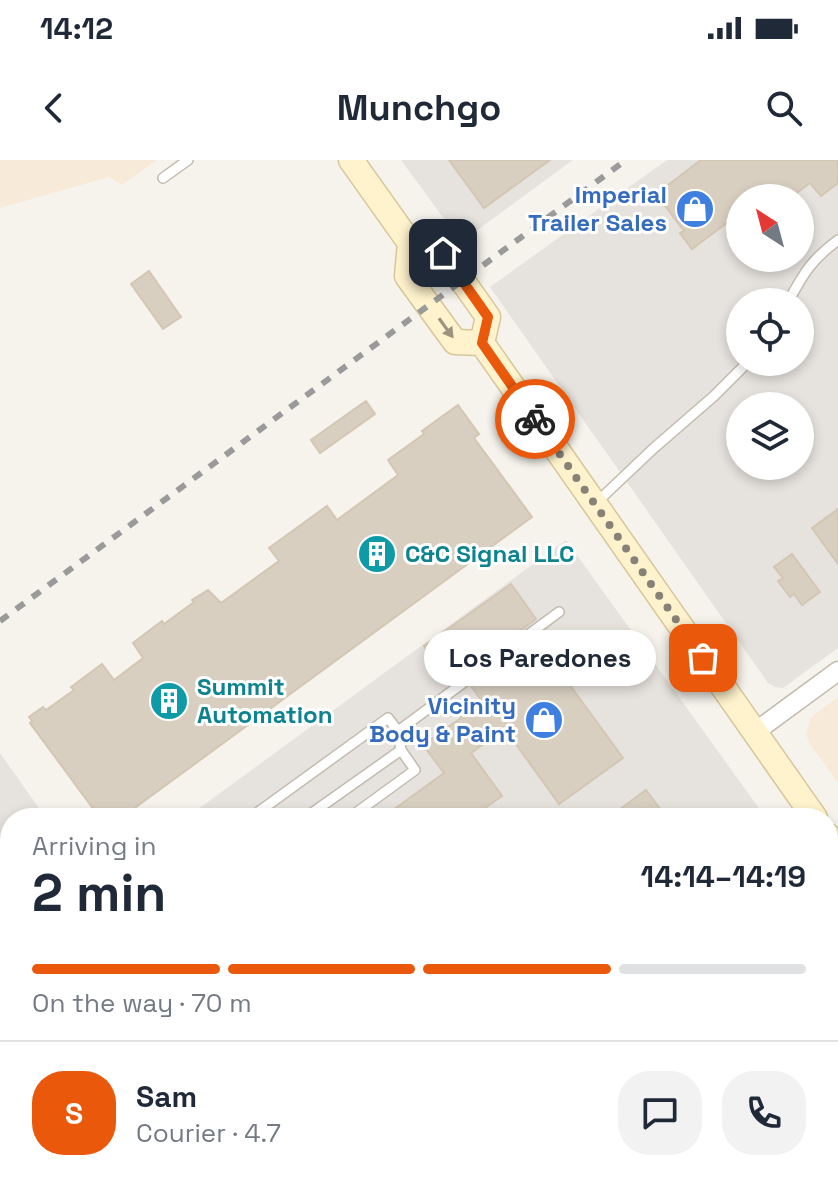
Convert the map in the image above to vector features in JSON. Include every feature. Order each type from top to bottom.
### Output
[{"type":"main road","points":[[351,160],[410,243],[443,253],[456,271],[488,317],[482,343],[808,808]]},
{"type":"main road","points":[[410,243],[407,276],[455,342],[482,343]]},
{"type":"street","points":[[755,732],[838,671]]},
{"type":"lane","points":[[163,178],[188,160]]},
{"type":"lane","points":[[796,288],[818,254],[838,240]]},
{"type":"lane","points":[[595,504],[734,376]]},
{"type":"lane","points":[[398,731],[559,612]]},
{"type":"lane","points":[[264,808],[388,718],[398,731],[401,750],[415,770],[363,808]]},
{"type":"lane","points":[[319,808],[401,750]]},
{"type":"shaded area","points":[[0,160],[157,160],[122,185],[109,177],[0,208]]},
{"type":"shaded area","points":[[401,160],[573,160],[461,242]]},
{"type":"shaded area","points":[[667,160],[838,160],[838,648],[783,688],[768,683],[490,287]]},
{"type":"shaded area","points":[[566,540],[759,808],[200,808]]},
{"type":"shaded area","points":[[838,697],[838,783],[806,734],[811,717]]},
{"type":"shaded area","points":[[0,753],[39,808],[0,808]]},
{"type":"building","points":[[449,160],[550,160],[484,208]]},
{"type":"building","name":"Imperial Trailer Sales","points":[[701,160],[838,160],[838,183],[821,196],[814,184],[810,183],[726,184],[726,224],[692,249],[680,233],[684,231],[656,194]]},
{"type":"building","points":[[149,271],[181,317],[163,329],[131,284]]},
{"type":"building","points":[[366,401],[375,414],[320,453],[311,440]]},
{"type":"building","points":[[458,405],[479,434],[474,438],[532,517],[135,808],[93,808],[30,723],[29,717],[43,707],[46,710],[74,690],[71,687],[102,664],[114,680],[143,658],[133,643],[208,590],[221,603],[279,561],[269,548],[327,506],[337,520],[398,475],[388,460],[424,434],[422,431]]},
{"type":"building","points":[[838,509],[838,564],[812,528]]},
{"type":"building","points":[[792,554],[820,592],[802,605],[794,594],[790,597],[778,581],[783,578],[774,567]]},
{"type":"building","points":[[511,584],[536,619],[462,674],[459,670],[447,678],[424,646]]},
{"type":"building","points":[[547,631],[574,670],[564,677],[623,758],[559,804],[505,729],[471,753],[502,796],[485,808],[396,808],[444,773],[423,745],[481,700],[471,686]]},
{"type":"building","points":[[646,790],[660,808],[622,808]]},
{"type":"railway","points":[[0,621],[626,160]]},
{"type":"way so far","points":[[535,419],[703,658]]},
{"type":"place","name":"Imperial Trailer Sales","points":[[695,209]]},
{"type":"place","name":"C&C Signal LLC","points":[[377,554]]},
{"type":"place","name":"Los Paredones","points":[[703,658]]},
{"type":"place","name":"Summit Automation","points":[[169,701]]},
{"type":"place","name":"Vicinity Body & Paint","points":[[544,720]]},
{"type":"route","points":[[443,253],[488,317],[482,343],[535,419]]}]
